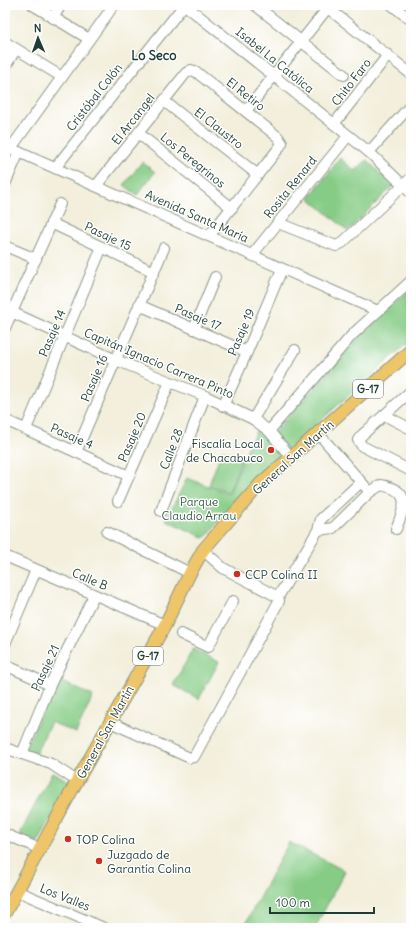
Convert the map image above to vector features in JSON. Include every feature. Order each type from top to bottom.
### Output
[{"type":"main road","name":"General San Martín","points":[[5,913],[165,625],[190,573],[203,550],[261,483],[411,350]]},
{"type":"street","points":[[33,5],[89,39]]},
{"type":"street","points":[[53,18],[61,5]]},
{"type":"street","points":[[5,184],[12,149],[114,5]]},
{"type":"street","name":"Isabel La Católica","points":[[184,5],[407,182],[411,193]]},
{"type":"street","name":"Cristóbal Colón","points":[[55,168],[184,5]]},
{"type":"street","points":[[256,5],[344,75]]},
{"type":"street","points":[[392,5],[411,20]]},
{"type":"street","points":[[246,111],[328,6],[411,74]]},
{"type":"street","points":[[5,42],[62,77]]},
{"type":"street","points":[[5,67],[16,49]]},
{"type":"street","name":"Chito Faro","points":[[334,124],[388,55]]},
{"type":"street","name":"El Arcangel","points":[[96,186],[190,70]]},
{"type":"street","name":"El Retiro","points":[[190,70],[196,72],[246,111],[278,137],[282,143],[258,175]]},
{"type":"street","name":"El Claustro","points":[[164,101],[258,175]]},
{"type":"street","points":[[369,152],[411,105]]},
{"type":"street","name":"Los Peregrinos","points":[[138,133],[232,208]]},
{"type":"street","name":"Rosita Renard","points":[[252,255],[348,136]]},
{"type":"street","name":"Avenida Santa María","points":[[12,149],[378,311]]},
{"type":"street","points":[[209,236],[258,175]]},
{"type":"street","points":[[278,223],[336,246],[342,243],[407,182]]},
{"type":"street","points":[[5,328],[9,310],[36,259],[60,204]]},
{"type":"street","name":"Pasaje 15","points":[[51,223],[154,272]]},
{"type":"street","points":[[5,246],[36,259]]},
{"type":"street","name":"Pasaje 14","points":[[26,429],[102,247]]},
{"type":"street","name":"Pasaje 16","points":[[76,452],[164,248]]},
{"type":"street","name":"Pasaje 19","points":[[223,406],[282,268]]},
{"type":"street","points":[[194,329],[215,277]]},
{"type":"street","points":[[269,431],[353,334],[411,281]]},
{"type":"street","name":"Pasaje 17","points":[[139,305],[247,352]]},
{"type":"street","name":"Capitán Ignacio Carrera Pinto","points":[[9,310],[64,337],[205,396],[252,419],[269,431],[291,457]]},
{"type":"street","points":[[252,419],[295,350]]},
{"type":"street","name":"Pasaje 20","points":[[118,501],[170,382]]},
{"type":"street","points":[[411,391],[358,440],[362,446],[411,471]]},
{"type":"street","name":"Calle 28","points":[[161,511],[205,396]]},
{"type":"street","points":[[384,415],[411,429]]},
{"type":"street","name":"Pasaje 4","points":[[5,420],[129,476]]},
{"type":"street","points":[[318,433],[370,492]]},
{"type":"street","points":[[110,722],[190,758],[194,757],[279,601],[278,597],[318,530],[321,519],[361,482]]},
{"type":"street","points":[[318,530],[333,528],[370,492],[381,485],[392,487],[400,493],[404,501],[404,509],[396,529]]},
{"type":"street","points":[[107,532],[190,573]]},
{"type":"street","points":[[203,550],[223,568],[278,597]]},
{"type":"street","name":"Calle B","points":[[5,556],[165,625]]},
{"type":"street","points":[[5,644],[36,570]]},
{"type":"street","name":"Pasaje 21","points":[[22,754],[50,685],[94,595]]},
{"type":"street","points":[[180,634],[208,647],[233,601]]},
{"type":"street","points":[[5,665],[50,685]]},
{"type":"street","points":[[5,748],[51,764],[77,781]]},
{"type":"street","points":[[5,834],[40,849]]},
{"type":"street","name":"Los Valles","points":[[17,892],[104,928]]},
{"type":"green space","points":[[340,158],[355,171],[367,160],[393,186],[348,231],[309,198]]},
{"type":"green space","points":[[142,162],[155,172],[137,195],[124,185]]},
{"type":"green space","name":"Parque Claudio Arrau","points":[[411,288],[411,340],[255,479],[205,538],[166,520],[187,478],[229,494],[257,429],[270,437],[358,339]]},
{"type":"green space","points":[[222,450],[242,457],[229,492],[209,485]]},
{"type":"green space","points":[[193,649],[219,662],[199,699],[173,685]]},
{"type":"green space","points":[[56,679],[93,696],[76,733],[51,722],[35,755],[25,750]]},
{"type":"green space","points":[[52,772],[70,782],[38,843],[20,834]]},
{"type":"green space","points":[[289,842],[345,871],[315,928],[243,928]]},
{"type":"place","name":"Fiscalía Local de Chacabuco","points":[[271,450]]},
{"type":"place","name":"CCP Colina II","points":[[237,574]]},
{"type":"place","name":"TOP Colina","points":[[68,839]]},
{"type":"place","name":"Juzgado de Garantía Colina","points":[[99,861]]},
{"type":"district","name":"Lo Seco","points":[[154,55]]}]
